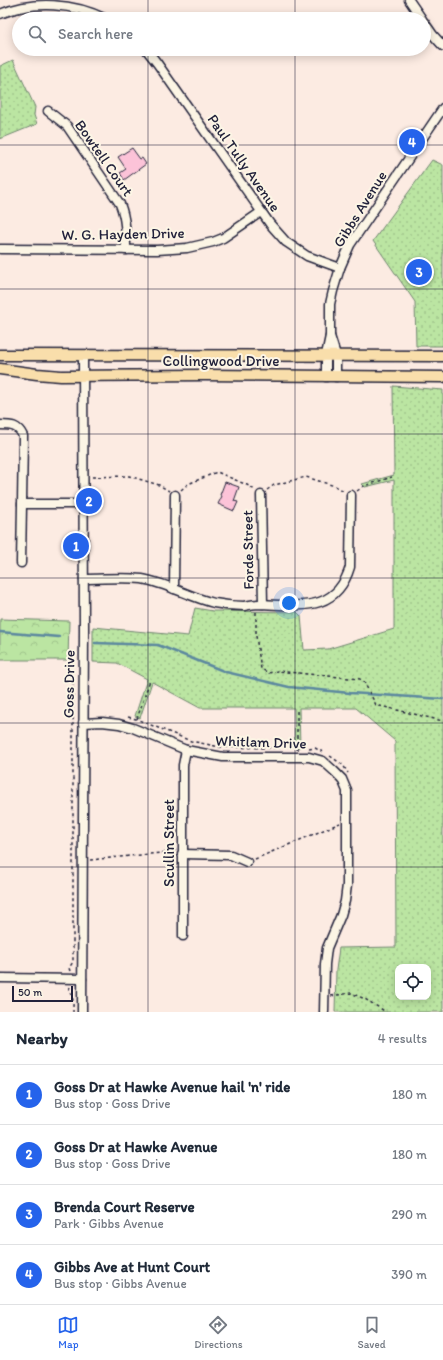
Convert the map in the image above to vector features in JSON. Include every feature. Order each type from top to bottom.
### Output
[{"type":"main road","name":"Collingwood Drive","points":[[0,355],[443,356]]},
{"type":"main road","name":"Collingwood Drive","points":[[0,369],[37,374],[83,376],[205,375],[443,377]]},
{"type":"street","points":[[409,0],[417,12]]},
{"type":"street","points":[[0,14],[11,9],[67,3],[90,12]]},
{"type":"street","points":[[431,31],[443,46]]},
{"type":"street","name":"Paul Tully Avenue","points":[[152,56],[270,224],[286,242],[307,256],[340,268]]},
{"type":"street","name":"Gibbs Avenue","points":[[331,377],[330,304],[340,268],[350,245],[443,108]]},
{"type":"street","name":"Bowtell Court","points":[[48,111],[67,126],[120,204],[126,224],[126,250]]},
{"type":"street","name":"W. G. Hayden Drive","points":[[0,249],[171,250],[194,247],[213,242],[233,232],[262,212]]},
{"type":"street","name":"Goss Drive","points":[[82,1012],[84,608],[83,356]]},
{"type":"street","points":[[0,425],[12,425],[17,427],[22,436],[21,562]]},
{"type":"street","points":[[174,589],[175,495]]},
{"type":"street","name":"Forde Street","points":[[260,604],[261,495]]},
{"type":"street","points":[[84,579],[142,580],[174,589],[199,599],[221,604],[244,606],[260,604],[306,606],[318,604],[335,594],[343,584],[350,567],[351,495]]},
{"type":"street","points":[[22,504],[84,504]]},
{"type":"street","name":"Whitlam Drive","points":[[83,723],[102,722],[118,724],[133,728],[186,750],[223,757],[295,752],[323,761],[342,779],[347,791],[347,885],[341,915],[327,948],[325,964],[324,1012]]},
{"type":"street","name":"Scullin Street","points":[[183,936],[183,765],[186,750]]},
{"type":"street","points":[[182,851],[231,855],[247,862]]},
{"type":"street","points":[[0,978],[82,978]]},
{"type":"path","points":[[84,477],[129,476],[159,485],[175,495],[188,484],[217,472],[247,485],[261,495],[274,485],[306,477],[335,486],[351,495],[364,486],[392,477]]},
{"type":"path","points":[[260,604],[256,636],[261,669],[269,672],[277,671],[360,679],[364,682],[376,705],[443,721]]},
{"type":"path","points":[[133,728],[150,680]]},
{"type":"path","points":[[73,682],[73,962],[69,968],[69,989],[72,994],[73,1012]]},
{"type":"path","points":[[72,703],[83,706]]},
{"type":"path","points":[[297,708],[295,752],[303,749]]},
{"type":"path","points":[[127,717],[136,719],[191,741],[220,746],[270,747],[285,749]]},
{"type":"path","points":[[309,748],[315,748],[335,758],[343,765],[349,774]]},
{"type":"path","points":[[247,862],[346,820]]},
{"type":"path","points":[[82,860],[182,851]]},
{"type":"path","points":[[339,995],[351,993],[365,998],[386,1012]]},
{"type":"green space","points":[[13,60],[35,107],[34,115],[37,124],[0,139],[0,66]]},
{"type":"green space","points":[[432,160],[443,165],[443,346],[416,346],[415,302],[373,241]]},
{"type":"green space","points":[[393,386],[443,390],[443,1012],[335,1012],[336,970],[339,948],[396,947],[395,741],[356,708],[299,708],[300,747],[295,748],[294,708],[200,708],[152,682],[140,718],[135,716],[147,679],[117,663],[93,662],[93,627],[188,636],[195,608],[213,611],[297,612],[301,616],[304,650],[328,649],[394,629],[394,480],[365,487],[362,484],[394,475]]},
{"type":"green space","points":[[0,619],[69,621],[68,660],[0,660]]},
{"type":"building","points":[[132,148],[140,159],[142,158],[146,164],[124,180],[120,173],[126,169],[118,157]]},
{"type":"building","points":[[225,482],[239,487],[234,501],[238,502],[234,511],[218,504],[222,496],[220,495]]},
{"type":"waterway","points":[[0,632],[59,637]]},
{"type":"waterway","points":[[95,643],[158,645],[226,672],[289,687],[350,693],[443,699]]},
{"type":"place","name":"Gibbs Ave at Hunt Court","points":[[412,142]]},
{"type":"place","name":"Brenda Court Reserve","points":[[419,272]]},
{"type":"place","name":"Goss Dr at Hawke Avenue","points":[[89,501]]},
{"type":"place","name":"Goss Dr at Hawke Avenue hail 'n' ride","points":[[76,546]]}]
